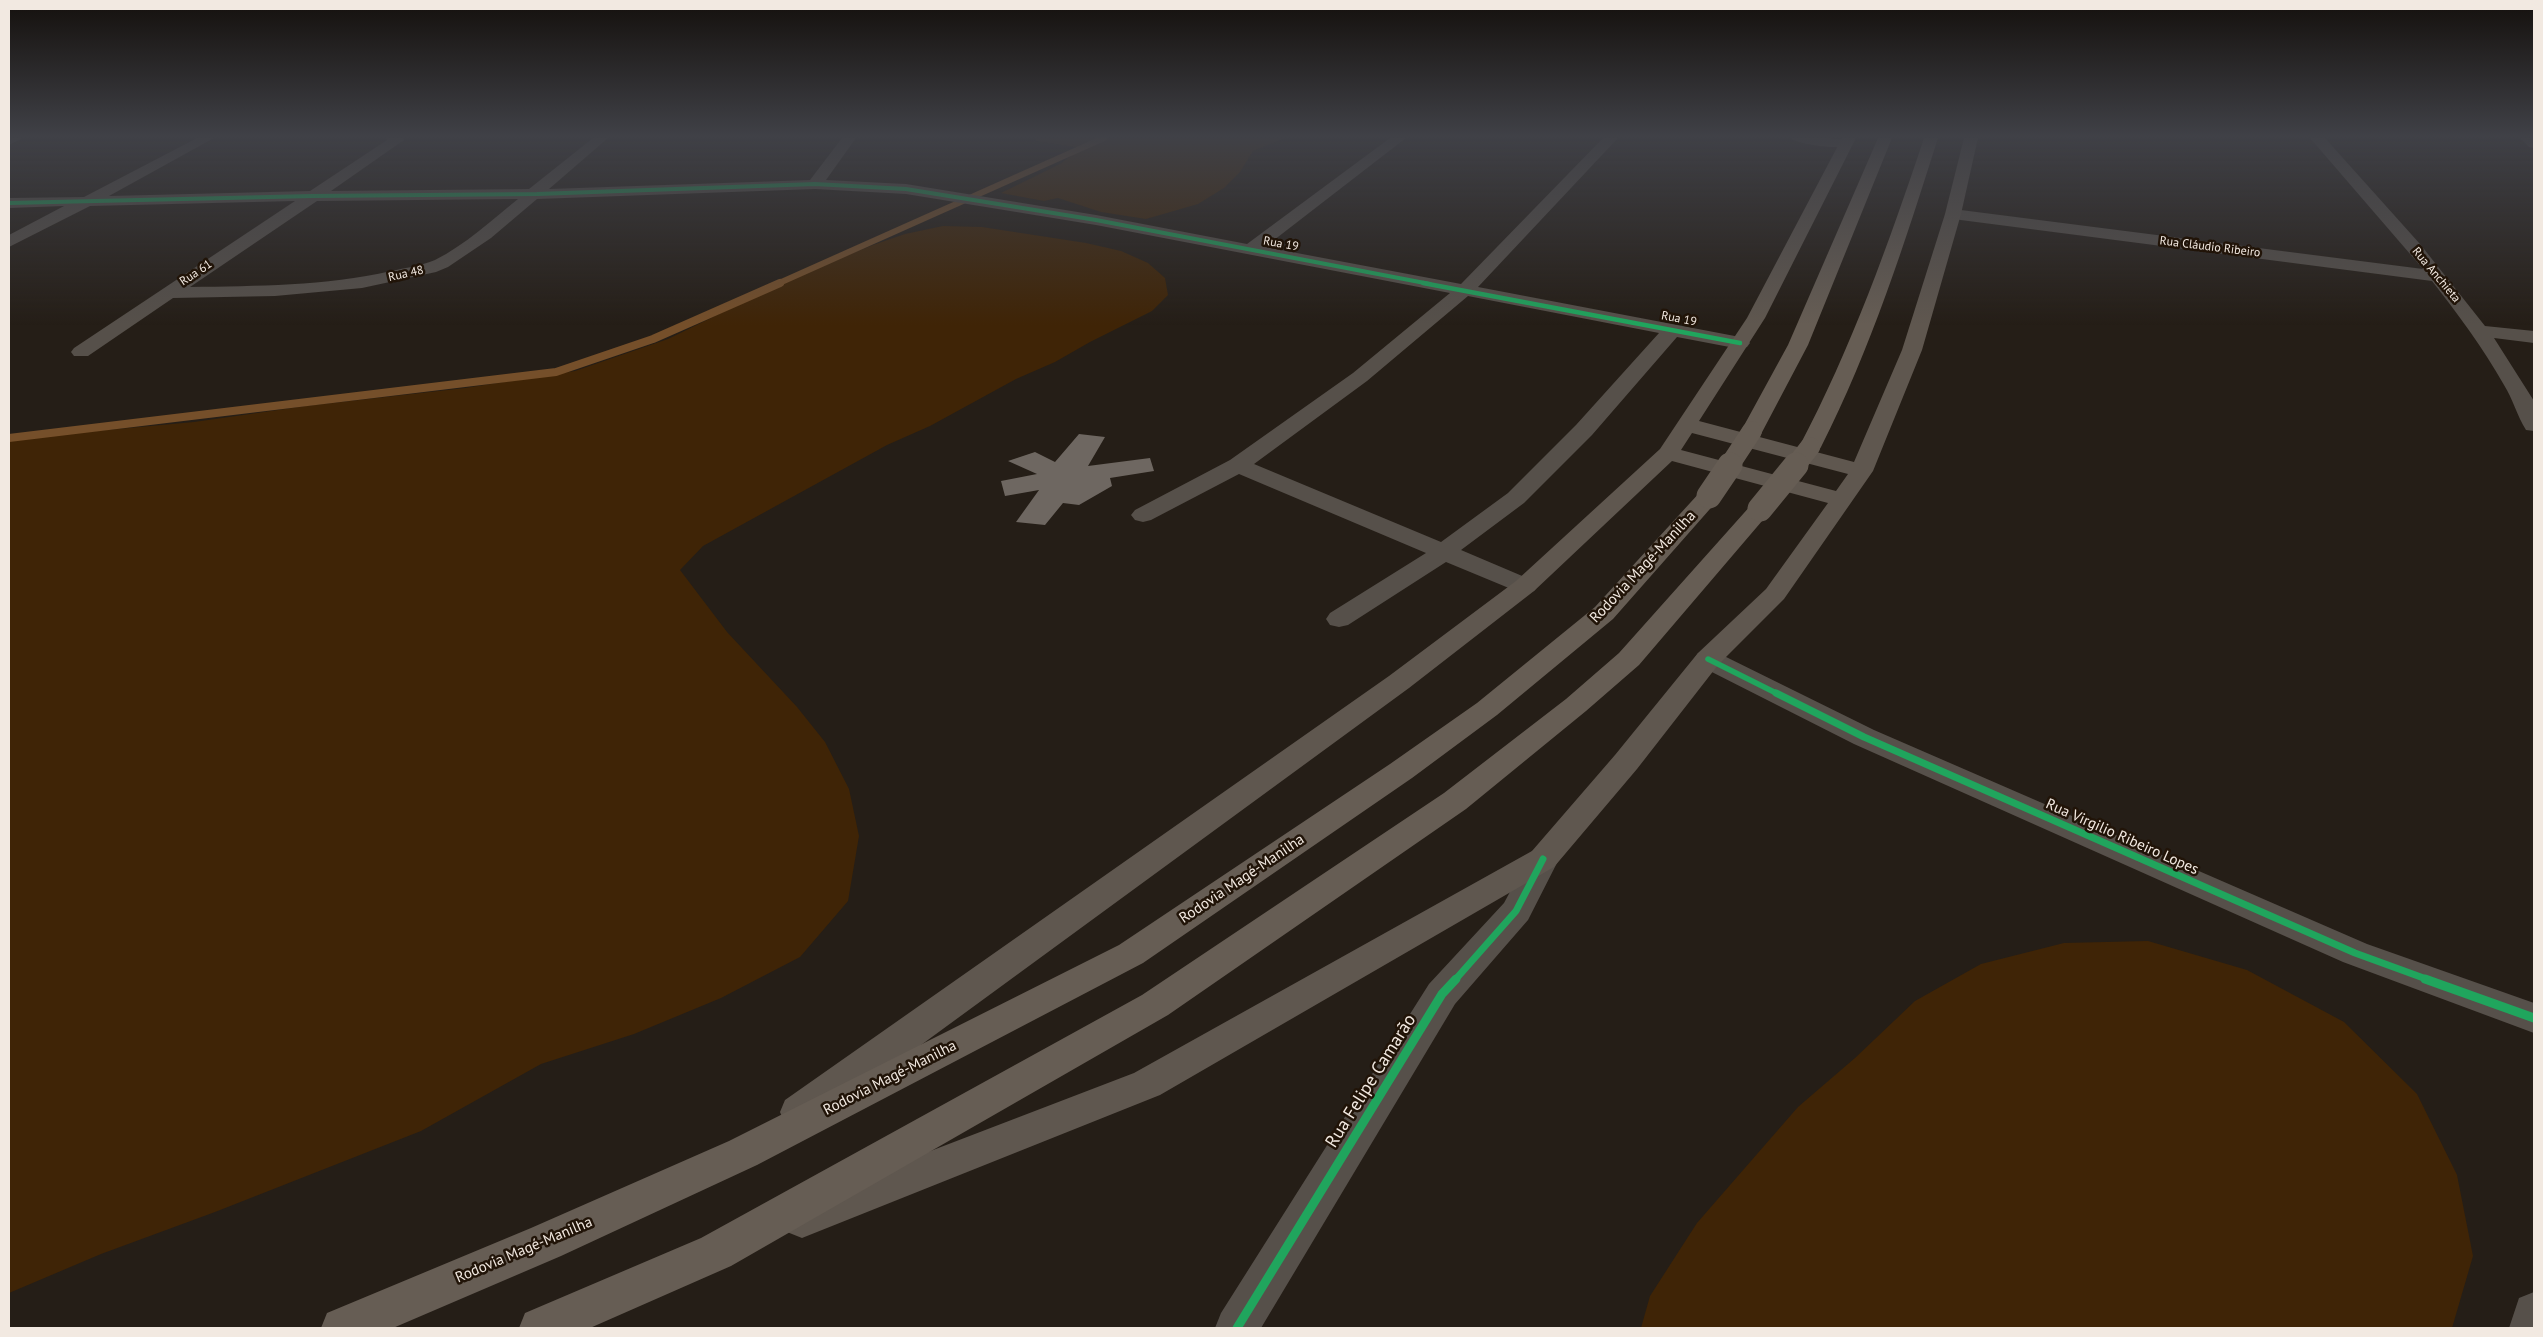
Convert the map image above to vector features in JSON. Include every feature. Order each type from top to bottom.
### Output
[{"type":"highway","name":"Rodovia Magé-Manilha","points":[[343,1328],[546,1242],[743,1153],[1130,954],[1401,771],[1487,709],[1604,613],[1709,496],[1752,431],[1798,345],[1858,200]]},
{"type":"highway","points":[[541,1328],[716,1252],[1154,1005],[1455,801],[1576,706],[1629,659],[1760,509],[1810,447],[1825,419],[1853,354],[1911,200]]},
{"type":"main road","points":[[743,1153],[1399,682],[1525,586],[1668,454],[1688,426],[1756,318],[1817,200]]},
{"type":"main road","points":[[716,1252],[1147,1084],[1543,859],[1626,762],[1708,659],[1775,594],[1862,471],[1912,350],[1956,200]]},
{"type":"main road","points":[[1688,426],[1862,471]]},
{"type":"main road","points":[[1668,454],[1843,500]]},
{"type":"street","points":[[9,242],[90,200]]},
{"type":"street","points":[[9,203],[147,200]]},
{"type":"street","name":"Rua 61","points":[[81,352],[305,200]]},
{"type":"street","name":"Rua 48","points":[[167,293],[275,291],[362,283],[415,273],[442,263],[485,234],[529,200]]},
{"type":"street","name":"Rua 19","points":[[984,200],[1466,289],[1740,343]]},
{"type":"street","points":[[1250,250],[1316,200]]},
{"type":"street","points":[[1143,515],[1238,465],[1360,376],[1466,289],[1551,200]]},
{"type":"street","name":"Rua Anchieta","points":[[2372,200],[2438,276],[2481,331],[2529,408],[2534,425]]},
{"type":"street","name":"Rua Cláudio Ribeiro","points":[[1953,214],[2438,276]]},
{"type":"street","points":[[1340,619],[1390,589],[1443,553],[1516,498],[1584,430],[1672,330]]},
{"type":"street","points":[[2481,331],[2534,337]]},
{"type":"street","points":[[1238,465],[1525,586]]},
{"type":"street","name":"Rua Virgilio Ribeiro Lopes","points":[[1708,659],[1864,736],[2355,953],[2534,1018]]},
{"type":"street","name":"Rua Felipe Camarão","points":[[1236,1328],[1442,994],[1516,911],[1543,859]]},
{"type":"street","points":[[2531,1328],[2534,1313]]},
{"type":"shaded area","points":[[1065,200],[1204,200],[1198,204],[1146,219],[1101,212]]},
{"type":"shaded area","points":[[943,226],[982,227],[1086,243],[1121,251],[1148,263],[1165,278],[1168,295],[1152,311],[1055,362],[1016,379],[930,426],[887,445],[703,546],[680,570],[727,632],[797,707],[825,742],[849,789],[859,836],[848,901],[800,957],[721,998],[634,1034],[541,1064],[421,1131],[215,1212],[101,1254],[9,1293],[9,439],[194,422],[306,406],[465,388],[575,371],[668,339],[807,271],[905,234]]},
{"type":"shaded area","points":[[2148,941],[2247,970],[2344,1022],[2417,1094],[2457,1175],[2473,1256],[2452,1328],[1641,1328],[1650,1296],[1697,1223],[1798,1107],[1855,1058],[1915,1001],[1981,964],[2064,943]]},
{"type":"building","points":[[1079,434],[1105,437],[1088,466],[1150,458],[1154,471],[1110,478],[1112,486],[1079,505],[1063,503],[1045,525],[1016,522],[1039,490],[1005,496],[1001,481],[1037,474],[1008,461],[1035,452],[1055,462]]},
{"type":"waterway","points":[[777,284],[964,200]]},
{"type":"waterway","points":[[9,438],[556,372],[653,339],[780,283]]},
{"type":"cycle path","points":[[9,203],[122,200]]},
{"type":"cycle path","points":[[976,200],[1096,220],[1740,343]]},
{"type":"cycle path","points":[[1708,659],[1864,737],[2355,953],[2534,1018]]},
{"type":"cycle path","points":[[1237,1328],[1442,994],[1516,911],[1543,859]]}]
